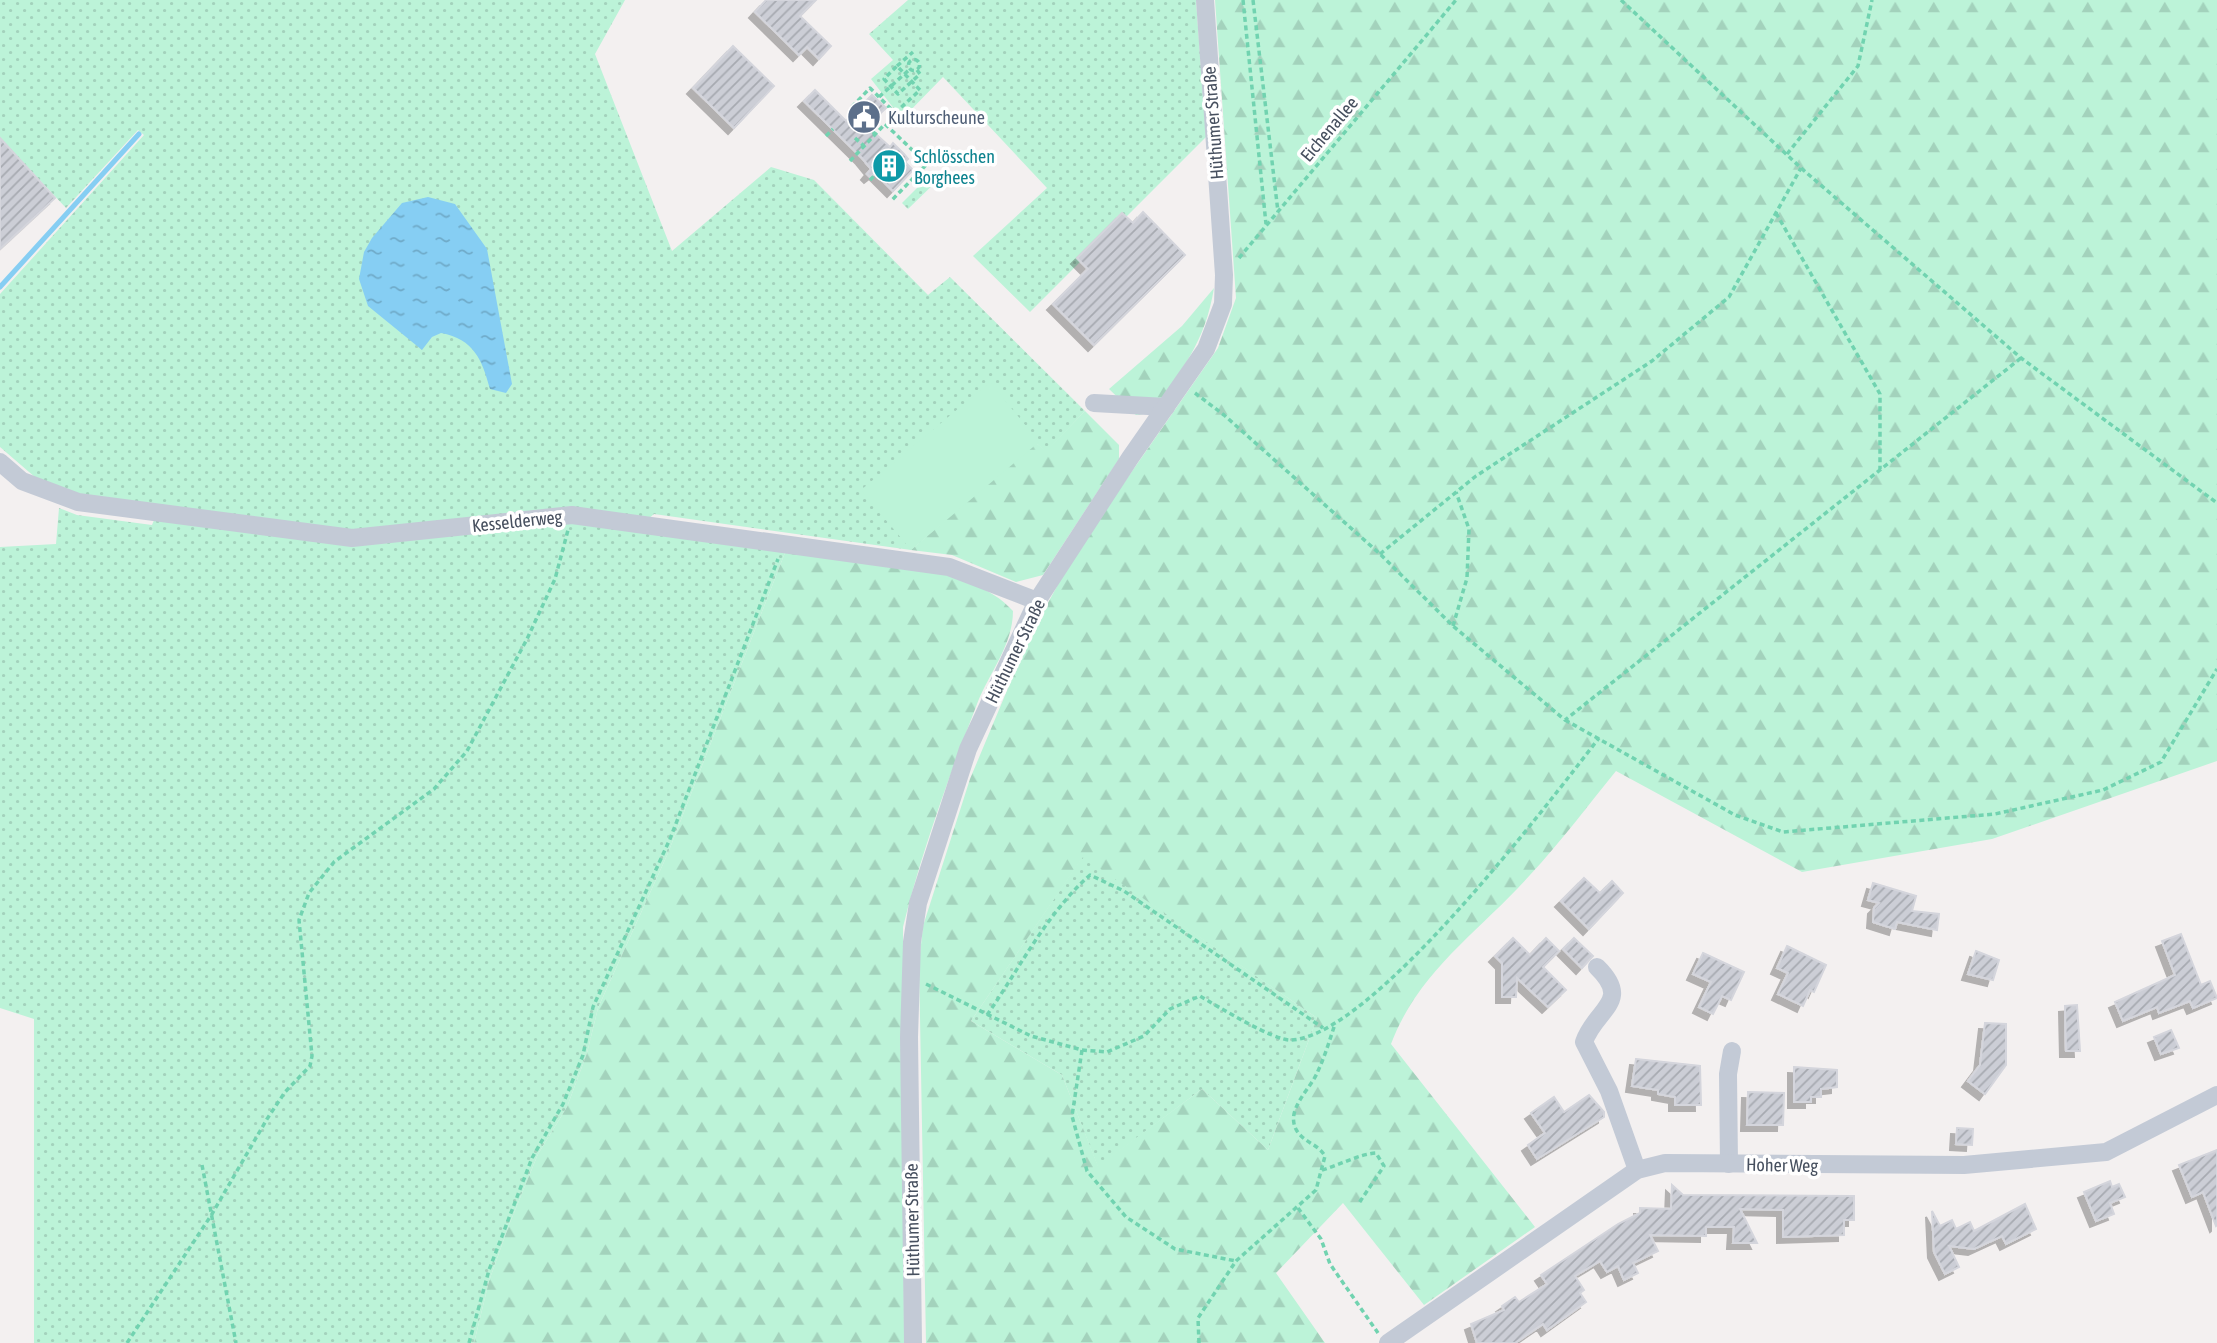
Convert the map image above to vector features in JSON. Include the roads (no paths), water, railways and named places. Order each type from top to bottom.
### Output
[{"type":"street","name":"Hüthumer Straße","points":[[914,1343],[909,1037],[911,975],[918,903],[968,750],[1037,601],[1206,349],[1223,304],[1224,275],[1205,0]]},
{"type":"street","points":[[1094,403],[1166,407]]},
{"type":"street","name":"Kesselderweg","points":[[0,462],[22,481],[78,502],[352,538],[572,515],[949,566],[1037,601]]},
{"type":"street","points":[[1597,967],[1612,981],[1614,990],[1612,999],[1584,1042],[1609,1091],[1637,1170]]},
{"type":"street","points":[[1729,1164],[1728,1074],[1732,1051]]},
{"type":"street","name":"Hoher Weg","points":[[1386,1343],[1637,1170],[1665,1163],[1964,1165],[2106,1152],[2217,1096]]},
{"type":"water","points":[[428,197],[455,204],[487,249],[512,384],[506,393],[490,389],[480,360],[461,340],[441,333],[432,337],[422,350],[368,306],[359,279],[364,252],[372,238],[402,203]]},
{"type":"waterway","points":[[0,287],[139,134]]},
{"type":"place","name":"Kulturscheune","points":[[864,117]]},
{"type":"place","name":"Schlösschen Borghees","points":[[889,166]]}]
